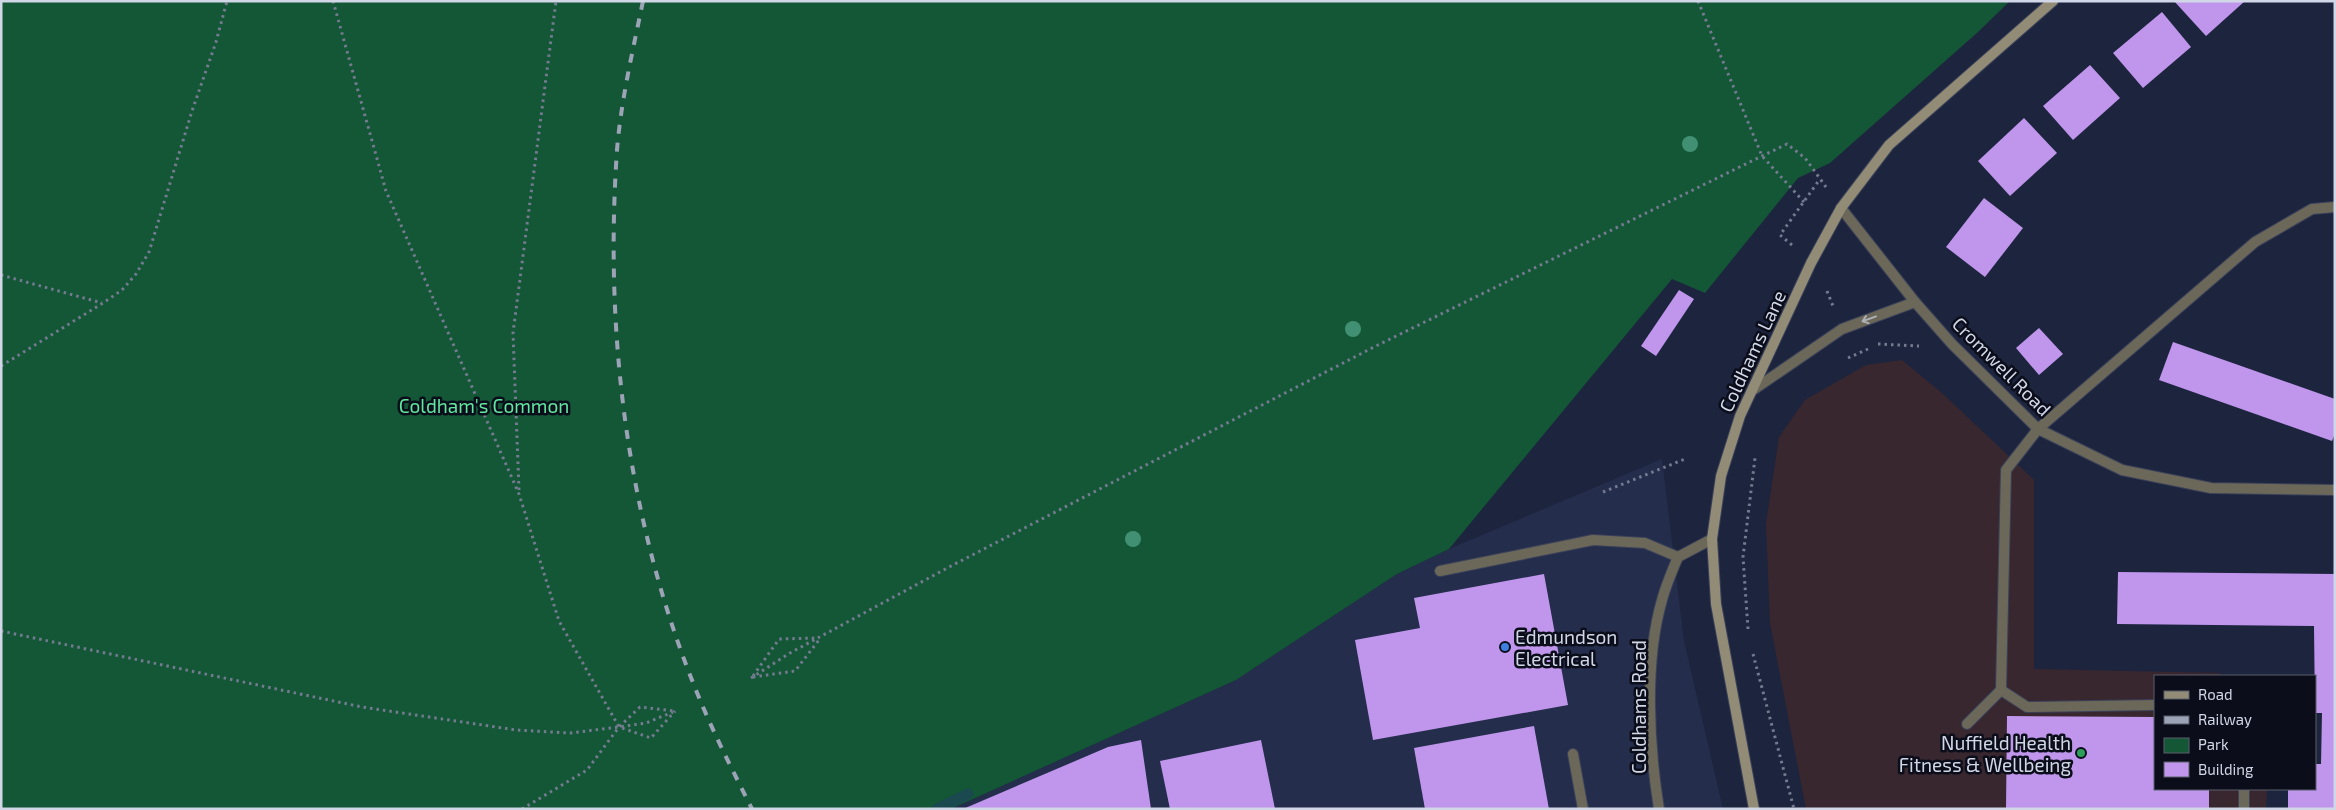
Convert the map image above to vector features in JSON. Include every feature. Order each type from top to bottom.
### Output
[{"type":"street","name":"Coldhams Lane","points":[[1754,809],[1716,604],[1712,539],[1721,476],[1740,416],[1812,263],[1841,208],[1889,145],[2053,1]]},
{"type":"street","points":[[1967,724],[2001,690],[2006,470],[2038,429],[2254,242],[2312,209],[2335,207]]},
{"type":"street","name":"Cromwell Road","points":[[1841,208],[1914,302],[1952,344],[2038,429],[2122,470],[2211,488],[2335,490]]},
{"type":"street","points":[[1753,390],[1842,329],[1914,302]]},
{"type":"street","points":[[1440,571],[1593,540],[1645,543],[1678,557],[1712,539]]},
{"type":"street","name":"Coldhams Road","points":[[1658,809],[1651,757],[1652,650],[1662,600],[1678,557]]},
{"type":"street","points":[[2001,690],[2027,707],[2154,705]]},
{"type":"street","points":[[1573,754],[1583,809]]},
{"type":"street","points":[[2244,790],[2244,809]]},
{"type":"path","points":[[1,366],[103,303],[122,290],[136,274],[149,252],[227,1]]},
{"type":"path","points":[[333,1],[386,191],[519,494],[559,621],[619,728],[651,738],[675,711]]},
{"type":"path","points":[[519,494],[513,333],[556,1]]},
{"type":"path","points":[[1698,1],[1762,156],[1804,202]]},
{"type":"path","points":[[751,678],[790,653],[821,638],[951,566],[1374,347],[1787,144],[1805,158],[1820,179],[1780,235],[1830,278],[1827,291],[1842,329],[1848,358]]},
{"type":"path","points":[[1,275],[103,303]]},
{"type":"path","points":[[1839,363],[1878,344],[1906,346],[1952,344]]},
{"type":"path","points":[[1749,639],[1743,557],[1756,454]]},
{"type":"path","points":[[1603,492],[1685,459]]},
{"type":"path","points":[[1,631],[372,708],[516,730],[570,732],[619,728],[646,723],[675,711]]},
{"type":"path","points":[[751,678],[796,671],[821,638]]},
{"type":"path","points":[[751,678],[779,639],[821,638]]},
{"type":"path","points":[[1751,648],[1794,809]]},
{"type":"path","points":[[522,809],[587,770],[619,728],[640,707],[675,711]]},
{"type":"shaded area","points":[[1902,360],[1943,394],[2034,480],[2034,669],[2219,673],[2221,675],[2154,675],[2154,790],[2267,790],[2266,809],[1806,809],[1770,623],[1766,524],[1779,437],[1805,400],[1866,365]]},
{"type":"shaded area","points":[[1662,459],[1684,641],[1723,809],[951,809],[1236,680],[1397,574],[1449,549]]},
{"type":"green space","name":"Coldham's Common","points":[[1,1],[2010,1],[1978,32],[1830,163],[1798,178],[1705,293],[1672,279],[1449,549],[1397,574],[1236,680],[951,809],[1,809]]},
{"type":"building","points":[[2174,1],[2245,1],[2206,36]]},
{"type":"building","points":[[2162,12],[2191,47],[2143,88],[2113,53]]},
{"type":"building","points":[[2090,65],[2120,98],[2073,140],[2043,106]]},
{"type":"building","points":[[2024,118],[2057,153],[2010,196],[1978,161]]},
{"type":"building","points":[[1984,198],[2023,228],[1985,277],[1946,247]]},
{"type":"building","points":[[1679,290],[1694,299],[1656,356],[1641,346]]},
{"type":"building","points":[[2039,328],[2063,354],[2039,375],[2016,348]]},
{"type":"building","points":[[2173,342],[2335,399],[2335,433],[2332,441],[2159,380]]},
{"type":"building","points":[[2118,572],[2335,574],[2335,809],[2288,809],[2288,790],[2316,790],[2316,764],[2321,764],[2322,713],[2316,713],[2314,626],[2117,624]]},
{"type":"building","points":[[1544,574],[1568,705],[1373,740],[1355,640],[1420,628],[1414,598]]},
{"type":"building","name":"Nuffield Health Fitness & Wellbeing","points":[[2007,716],[2154,717],[2154,790],[2209,790],[2209,809],[2006,809]]},
{"type":"building","points":[[1534,726],[1549,809],[1425,809],[1414,748]]},
{"type":"building","points":[[1141,740],[1151,809],[963,809],[1108,747]]},
{"type":"building","points":[[1261,740],[1275,809],[1170,809],[1160,761]]},
{"type":"waterway","points":[[937,809],[968,794]]},
{"type":"railway","points":[[643,1],[621,113],[617,150],[614,221],[614,292],[619,363],[627,433],[639,503],[656,572],[677,640],[703,707],[752,809]]},
{"type":"place","name":"Edmundson Electrical","points":[[1505,647]]},
{"type":"place","name":"Nuffield Health Fitness & Wellbeing","points":[[2081,753]]}]
